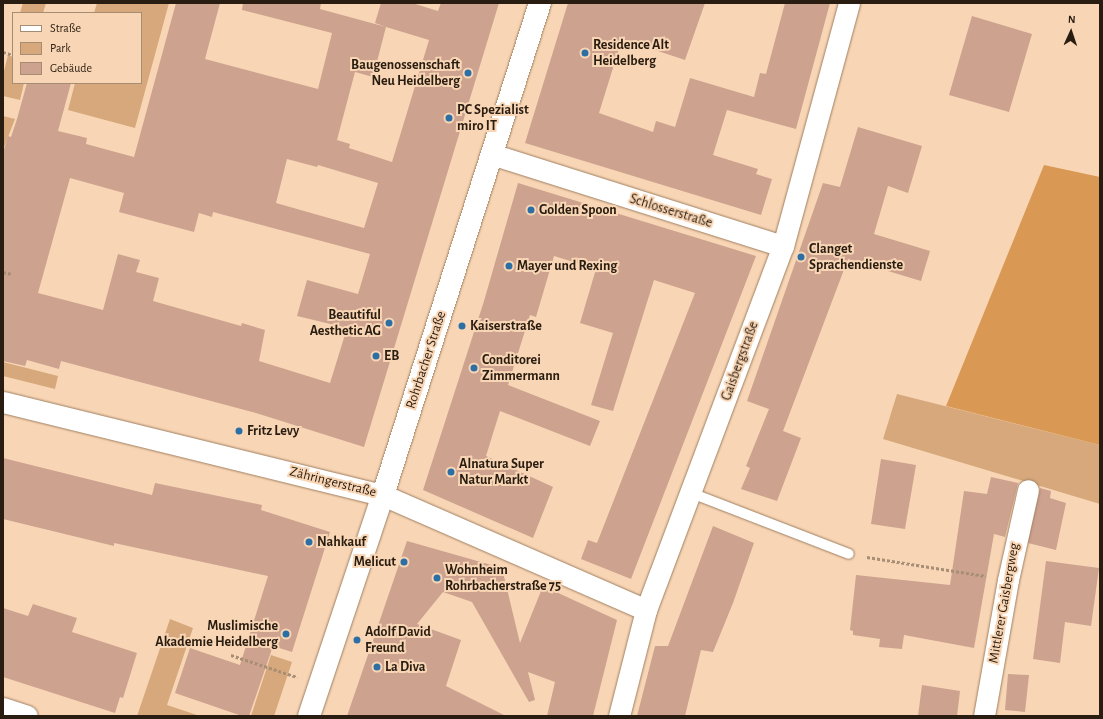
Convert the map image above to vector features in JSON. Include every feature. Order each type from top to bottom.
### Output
[{"type":"main road","name":"Rohrbacher Straße","points":[[309,716],[383,495],[540,3]]},
{"type":"street","name":"Gaisbergstraße","points":[[619,716],[646,610],[783,246],[849,3]]},
{"type":"street","name":"Schlosserstraße","points":[[491,154],[783,246]]},
{"type":"street","name":"Zähringerstraße","points":[[3,402],[383,495],[646,610]]},
{"type":"street","name":"Mittlerer Gaisbergweg","points":[[984,716],[1008,580],[1028,490]]},
{"type":"street","points":[[3,708],[27,716]]},
{"type":"lane","points":[[691,493],[849,554]]},
{"type":"path","points":[[3,272],[12,274]]},
{"type":"path","points":[[849,554],[1008,580]]},
{"type":"path","points":[[231,655],[320,685]]},
{"type":"green space","points":[[23,3],[46,3],[43,12],[20,12]]},
{"type":"green space","points":[[97,3],[169,3],[135,128],[68,110],[75,84],[142,84],[142,12],[94,12]]},
{"type":"green space","points":[[8,55],[12,57],[12,84],[24,84],[20,100],[3,96],[3,75]]},
{"type":"green space","points":[[3,116],[15,119],[3,150]]},
{"type":"green space","points":[[3,362],[58,376],[55,389],[3,376]]},
{"type":"green space","points":[[897,394],[1100,445],[1100,504],[883,439]]},
{"type":"green space","points":[[170,619],[193,628],[167,705],[200,716],[137,716]]},
{"type":"green space","points":[[271,655],[292,662],[274,716],[251,716]]},
{"type":"shaded area","points":[[1044,165],[1100,177],[1100,445],[946,406]]},
{"type":"building","points":[[176,3],[220,3],[205,59],[318,89],[332,33],[242,10],[243,3],[321,3],[320,9],[386,27],[375,23],[381,3],[412,3],[438,11],[441,3],[499,3],[364,447],[256,413],[61,361],[59,369],[27,360],[25,366],[3,361],[3,153],[8,136],[11,137],[27,84],[71,84],[58,131],[87,138],[86,144],[134,157]],"holes":[[[386,27],[429,40],[392,162],[349,148],[350,144],[337,140],[355,72],[373,77]],[[287,159],[317,167],[318,165],[378,183],[364,228],[276,203]],[[70,178],[124,193],[119,212],[194,232],[199,213],[212,217],[213,212],[370,254],[358,294],[307,280],[297,316],[347,328],[330,383],[259,361],[265,330],[242,323],[241,326],[153,301],[159,278],[136,272],[140,260],[118,254],[103,310],[38,293]]]},
{"type":"building","points":[[568,3],[705,3],[685,60],[622,39],[599,113],[653,132],[656,121],[675,127],[690,78],[754,97],[760,73],[766,74],[785,3],[830,3],[796,129],[727,110],[713,155],[758,169],[756,174],[772,179],[761,215],[525,143]]},
{"type":"building","points":[[972,16],[1032,34],[1009,112],[949,95]]},
{"type":"building","points":[[858,127],[922,146],[908,193],[888,186],[874,234],[930,251],[921,281],[848,259],[783,431],[801,438],[777,501],[741,489],[750,468],[746,466],[769,409],[747,401],[823,183],[840,187]]},
{"type":"building","points":[[518,183],[756,256],[631,579],[581,559],[588,540],[597,543],[695,293],[654,280],[613,411],[591,405],[613,333],[580,323],[596,269],[554,256],[536,317],[530,315],[508,385],[600,421],[590,446],[500,411],[486,456],[553,487],[533,538],[423,490],[484,301]]},
{"type":"building","points":[[3,458],[152,495],[155,483],[262,505],[261,510],[330,532],[292,652],[273,646],[249,716],[242,716],[175,693],[190,648],[240,665],[268,576],[114,543],[114,546],[3,519]]},
{"type":"building","points":[[881,459],[916,465],[905,529],[871,524]]},
{"type":"building","points":[[991,477],[1018,483],[1005,537],[994,534],[974,648],[904,635],[902,649],[879,647],[880,639],[853,635],[853,631],[850,630],[856,575],[950,585],[964,491],[987,494]]},
{"type":"building","points":[[1040,488],[1051,491],[1050,498],[1066,503],[1056,550],[1028,543]]},
{"type":"building","points":[[713,526],[754,543],[733,603],[713,652],[701,650],[685,716],[637,716],[655,646],[668,646]]},
{"type":"building","points":[[407,541],[502,568],[520,643],[543,586],[617,620],[593,716],[547,716],[555,682],[528,672],[535,700],[529,702],[472,602],[443,592],[417,624],[461,640],[446,686],[506,716],[347,716]]},
{"type":"building","points":[[1046,561],[1099,568],[1091,626],[1065,622],[1060,663],[1033,659]]},
{"type":"building","points":[[33,604],[77,618],[72,632],[137,653],[123,698],[120,697],[115,713],[3,677],[3,608],[28,616]]},
{"type":"building","points":[[1008,674],[1029,675],[1025,712],[1005,710]]},
{"type":"building","points":[[922,685],[960,691],[957,716],[918,716]]},
{"type":"place","name":"Residence Alt Heidelberg","points":[[585,53]]},
{"type":"place","name":"Baugenossenschaft Neu Heidelberg","points":[[468,73]]},
{"type":"place","name":"PC Spezialist miro IT","points":[[449,118]]},
{"type":"place","name":"Golden Spoon","points":[[531,210]]},
{"type":"place","name":"Clanget Sprachendienste","points":[[801,257]]},
{"type":"place","name":"Mayer und Rexing","points":[[509,266]]},
{"type":"place","name":"Beautiful Aesthetic AG","points":[[389,323]]},
{"type":"place","name":"Kaiserstraße","points":[[462,326]]},
{"type":"place","name":"EB","points":[[376,356]]},
{"type":"place","name":"Conditorei Zimmermann","points":[[474,368]]},
{"type":"place","name":"Fritz Levy","points":[[239,431]]},
{"type":"place","name":"Alnatura Super Natur Markt","points":[[451,472]]},
{"type":"place","name":"Nahkauf","points":[[309,542]]},
{"type":"place","name":"Melicut","points":[[404,562]]},
{"type":"place","name":"Wohnheim Rohrbacherstraße 75","points":[[437,578]]},
{"type":"place","name":"Muslimische Akademie Heidelberg","points":[[286,634]]},
{"type":"place","name":"Adolf David Freund","points":[[357,640]]},
{"type":"place","name":"La Diva","points":[[377,667]]}]
